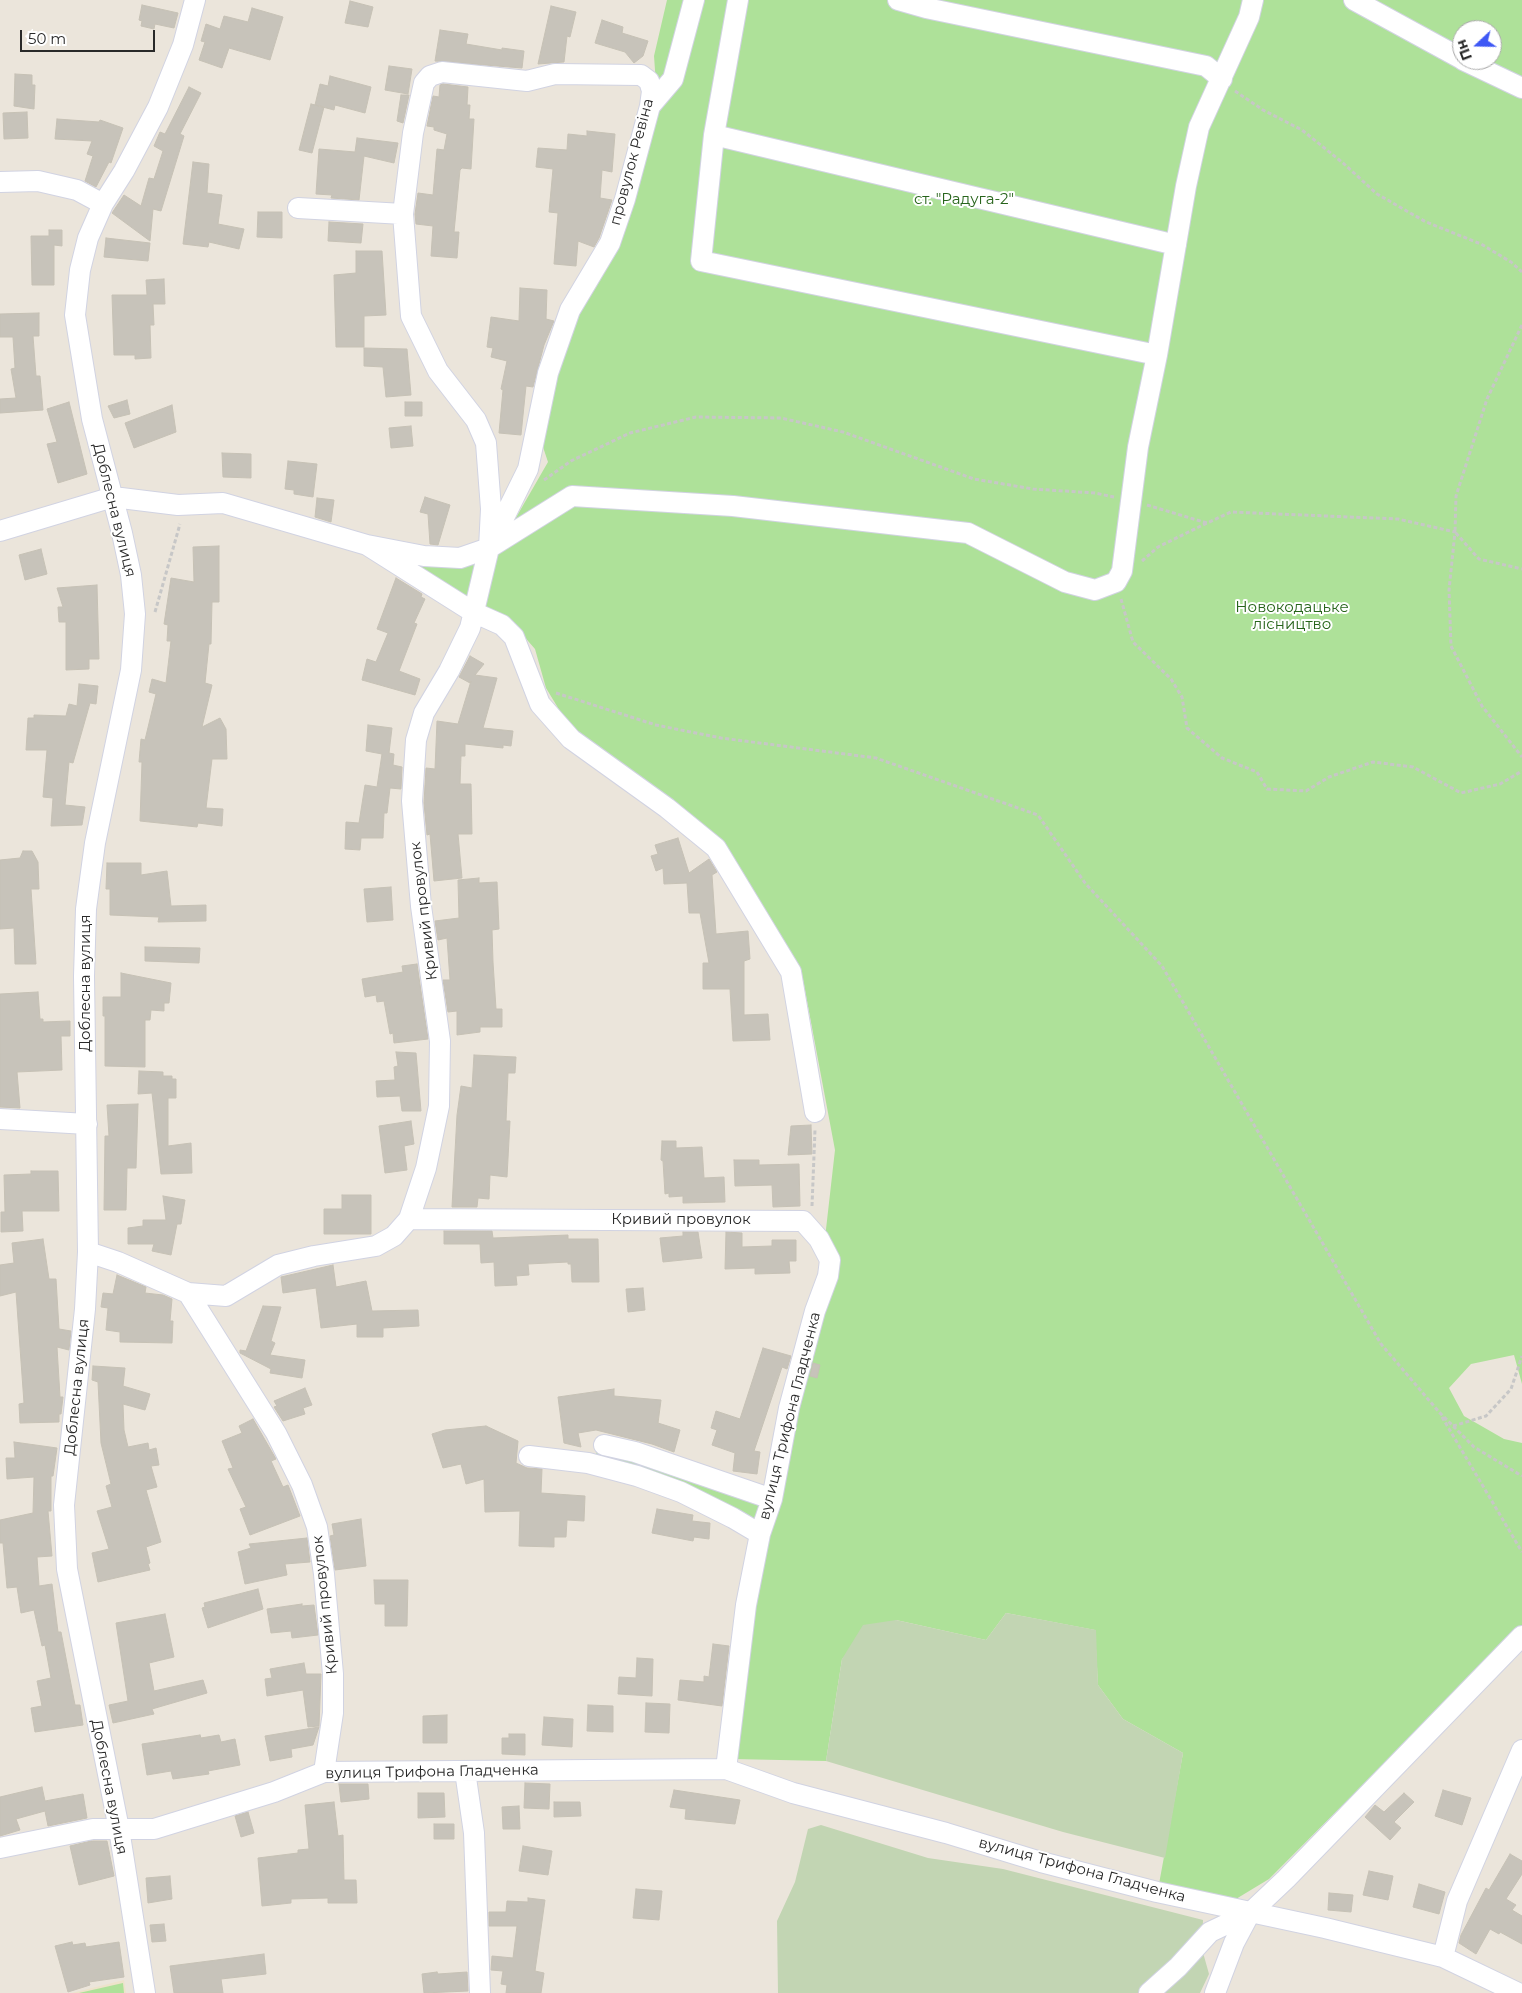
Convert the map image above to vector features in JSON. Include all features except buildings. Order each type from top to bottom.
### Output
[{"type":"street","name":"Доблесна вулиця","points":[[145,1993],[119,1829],[66,1569],[64,1505],[85,1309],[88,1252],[84,976],[86,909],[96,843],[131,670],[135,614],[131,575],[113,497],[92,420],[76,315],[88,238],[103,204],[124,171],[158,106],[183,45],[195,0]]},
{"type":"street","points":[[650,106],[673,79],[694,0]]},
{"type":"street","points":[[738,0],[714,135],[701,261],[1157,355]]},
{"type":"street","points":[[898,0],[926,8],[1206,66],[1222,79]]},
{"type":"street","points":[[0,531],[113,497],[178,505],[223,503],[368,545],[424,556],[460,558],[489,548],[572,496],[733,506],[968,533],[1065,582],[1095,590],[1116,582],[1122,571],[1138,447],[1199,127],[1249,17],[1253,0]]},
{"type":"street","points":[[1354,0],[1452,54]]},
{"type":"street","points":[[1483,70],[1522,88]]},
{"type":"street","name":"провулок Ревіна","points":[[473,612],[489,548],[491,509],[486,443],[476,420],[438,371],[411,316],[403,214],[420,94],[430,76],[442,72],[527,81],[555,74],[642,75],[649,80],[652,91],[650,106],[625,199],[610,243],[570,310],[548,373],[528,469],[489,548]]},
{"type":"street","points":[[714,135],[1176,245]]},
{"type":"street","points":[[0,182],[38,181],[77,190],[103,204]]},
{"type":"street","points":[[298,208],[403,214]]},
{"type":"street","points":[[368,545],[473,612],[502,625],[514,637],[540,704],[571,739],[667,808],[716,848],[791,972],[816,1112]]},
{"type":"street","name":"Кривий провулок","points":[[88,1252],[118,1262],[188,1293],[226,1296],[278,1265],[314,1256],[376,1246],[394,1236],[409,1219],[426,1168],[439,1106],[440,1041],[421,906],[412,801],[413,763],[416,740],[424,713],[449,671],[470,628],[473,612]]},
{"type":"street","points":[[0,1120],[87,1124]]},
{"type":"street","name":"Кривий провулок","points":[[409,1219],[803,1221]]},
{"type":"street","name":"вулиця Трифона Гладченка","points":[[726,1769],[746,1605],[760,1534],[772,1499],[789,1408],[815,1311],[828,1276],[830,1260],[819,1239],[803,1221]]},
{"type":"street","name":"Кривий провулок","points":[[188,1293],[276,1433],[302,1485],[317,1527],[324,1574],[333,1674],[333,1713],[324,1772]]},
{"type":"street","points":[[604,1445],[635,1452],[772,1499]]},
{"type":"street","points":[[529,1456],[588,1463],[638,1476],[681,1492],[760,1534]]},
{"type":"street","points":[[1149,1993],[1178,1967],[1210,1932],[1250,1913],[1293,1872],[1522,1636]]},
{"type":"street","points":[[1443,1957],[1457,1901],[1522,1750]]},
{"type":"street","name":"вулиця Трифона Гладченка","points":[[0,1848],[93,1829],[154,1829],[265,1795],[324,1772],[726,1769],[793,1793],[946,1833],[1041,1862],[1250,1913],[1324,1928],[1443,1957],[1518,1993]]},
{"type":"street","points":[[465,1770],[474,1832],[480,1993]]},
{"type":"street","points":[[1215,1993],[1234,1943],[1250,1913]]},
{"type":"path","points":[[1222,79],[1264,110],[1302,130],[1343,163],[1377,194],[1426,222],[1481,244],[1511,262],[1522,272]]},
{"type":"path","points":[[1522,326],[1486,399],[1456,496],[1455,532],[1449,590],[1451,646],[1482,706],[1522,757]]},
{"type":"path","points":[[541,482],[571,461],[630,433],[696,417],[781,418],[842,432],[974,480],[1033,489],[1095,493],[1173,511],[1207,522]]},
{"type":"path","points":[[1522,569],[1479,560],[1455,532],[1398,519],[1231,512],[1158,547],[1116,582],[1133,642],[1171,679],[1182,697],[1187,728],[1222,758],[1257,772],[1267,789],[1306,791],[1329,778],[1373,762],[1413,767],[1461,793],[1500,784],[1522,771]]},
{"type":"path","points":[[150,606],[151,613]]},
{"type":"path","points":[[553,691],[656,726],[721,738],[876,758],[1038,815],[1085,883],[1162,966],[1381,1344],[1439,1412],[1474,1447],[1522,1476]]},
{"type":"path","points":[[803,1221],[812,1217],[816,1112]]},
{"type":"path","points":[[1453,1426],[1486,1416],[1511,1389],[1522,1356]]},
{"type":"path","points":[[1439,1412],[1522,1552]]},
{"type":"shaded area","points":[[124,1980],[126,1993],[72,1993]]},
{"type":"green space","points":[[667,0],[1522,0],[1522,1384],[1514,1355],[1471,1364],[1449,1388],[1464,1416],[1504,1439],[1522,1443],[1522,1625],[1269,1879],[1231,1902],[1159,1884],[1183,1753],[1123,1719],[1098,1685],[1095,1630],[1006,1613],[986,1640],[896,1620],[842,1659],[826,1761],[733,1759],[752,1605],[825,1238],[835,1150],[801,969],[722,843],[569,726],[546,688],[535,649],[508,618],[463,601],[419,572],[421,561],[495,554],[548,462],[540,438],[575,310],[618,242],[656,84],[654,56]]},
{"type":"green space","points":[[598,1446],[762,1499],[758,1522],[595,1460]]},
{"type":"green space","points":[[1006,1613],[1096,1630],[1098,1685],[1123,1719],[1183,1753],[1165,1858],[1063,1832],[826,1761],[842,1659],[863,1625],[896,1620],[986,1640]]},
{"type":"green space","points":[[821,1825],[928,1858],[1003,1869],[1203,1920],[1202,1949],[1209,1974],[1200,1993],[778,1993],[777,1921],[795,1882],[808,1829]]},
{"type":"green space","points":[[123,1983],[124,1993],[79,1993]]},
{"type":"park label","name":"ст. \"Радуга-2\"","points":[[964,200]]},
{"type":"park label","name":"Новокодацьке лісництво","points":[[1292,616]]}]
